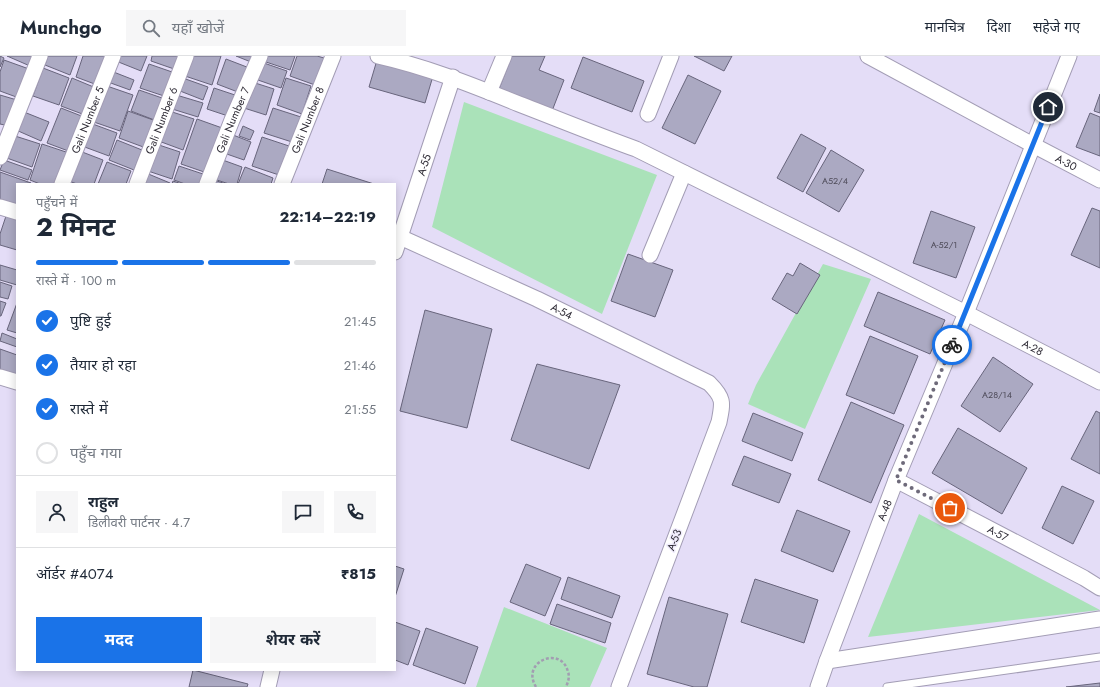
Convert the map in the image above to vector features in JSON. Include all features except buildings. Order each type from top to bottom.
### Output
[{"type":"street","points":[[0,156],[40,56]]},
{"type":"street","name":"Gali Number 5","points":[[62,183],[113,56]]},
{"type":"street","name":"Gali Number 6","points":[[137,183],[186,56]]},
{"type":"street","name":"Gali Number 7","points":[[207,183],[232,120],[260,56]]},
{"type":"street","name":"Gali Number 8","points":[[282,183],[333,56]]},
{"type":"street","name":"A-28","points":[[378,56],[410,59],[489,92],[636,149],[966,313],[1100,382]]},
{"type":"street","points":[[489,92],[504,56]]},
{"type":"street","points":[[648,114],[671,56]]},
{"type":"street","points":[[1033,145],[1069,56]]},
{"type":"street","name":"A-30","points":[[872,57],[1100,180]]},
{"type":"street","name":"A-55","points":[[396,249],[453,77]]},
{"type":"street","name":"A-48","points":[[818,687],[896,480],[966,313],[1033,145]]},
{"type":"street","points":[[650,255],[684,173]]},
{"type":"street","points":[[0,208],[16,212]]},
{"type":"street","name":"A-54","points":[[400,237],[537,299],[709,383],[719,393]]},
{"type":"street","points":[[0,377],[16,382]]},
{"type":"street","name":"A-53","points":[[619,687],[718,422],[722,406],[719,393]]},
{"type":"street","name":"A-57","points":[[896,480],[1084,578],[1100,588]]},
{"type":"street","points":[[827,661],[1100,620]]},
{"type":"street","points":[[268,687],[272,671]]},
{"type":"lane","points":[[887,687],[1100,656]]},
{"type":"path","points":[[536,687],[533,680],[535,668],[542,660],[548,658],[559,660],[567,668],[569,680],[566,687]]},
{"type":"green space","points":[[464,102],[657,175],[602,314],[432,227]]},
{"type":"green space","points":[[823,264],[871,279],[805,429],[748,404],[756,385]]},
{"type":"green space","points":[[919,514],[1100,610],[868,637]]},
{"type":"green space","points":[[504,607],[607,648],[590,687],[476,687]]},
{"type":"way so far","points":[[950,508],[896,480],[952,345]]},
{"type":"route","points":[[952,345],[1048,107]]}]
